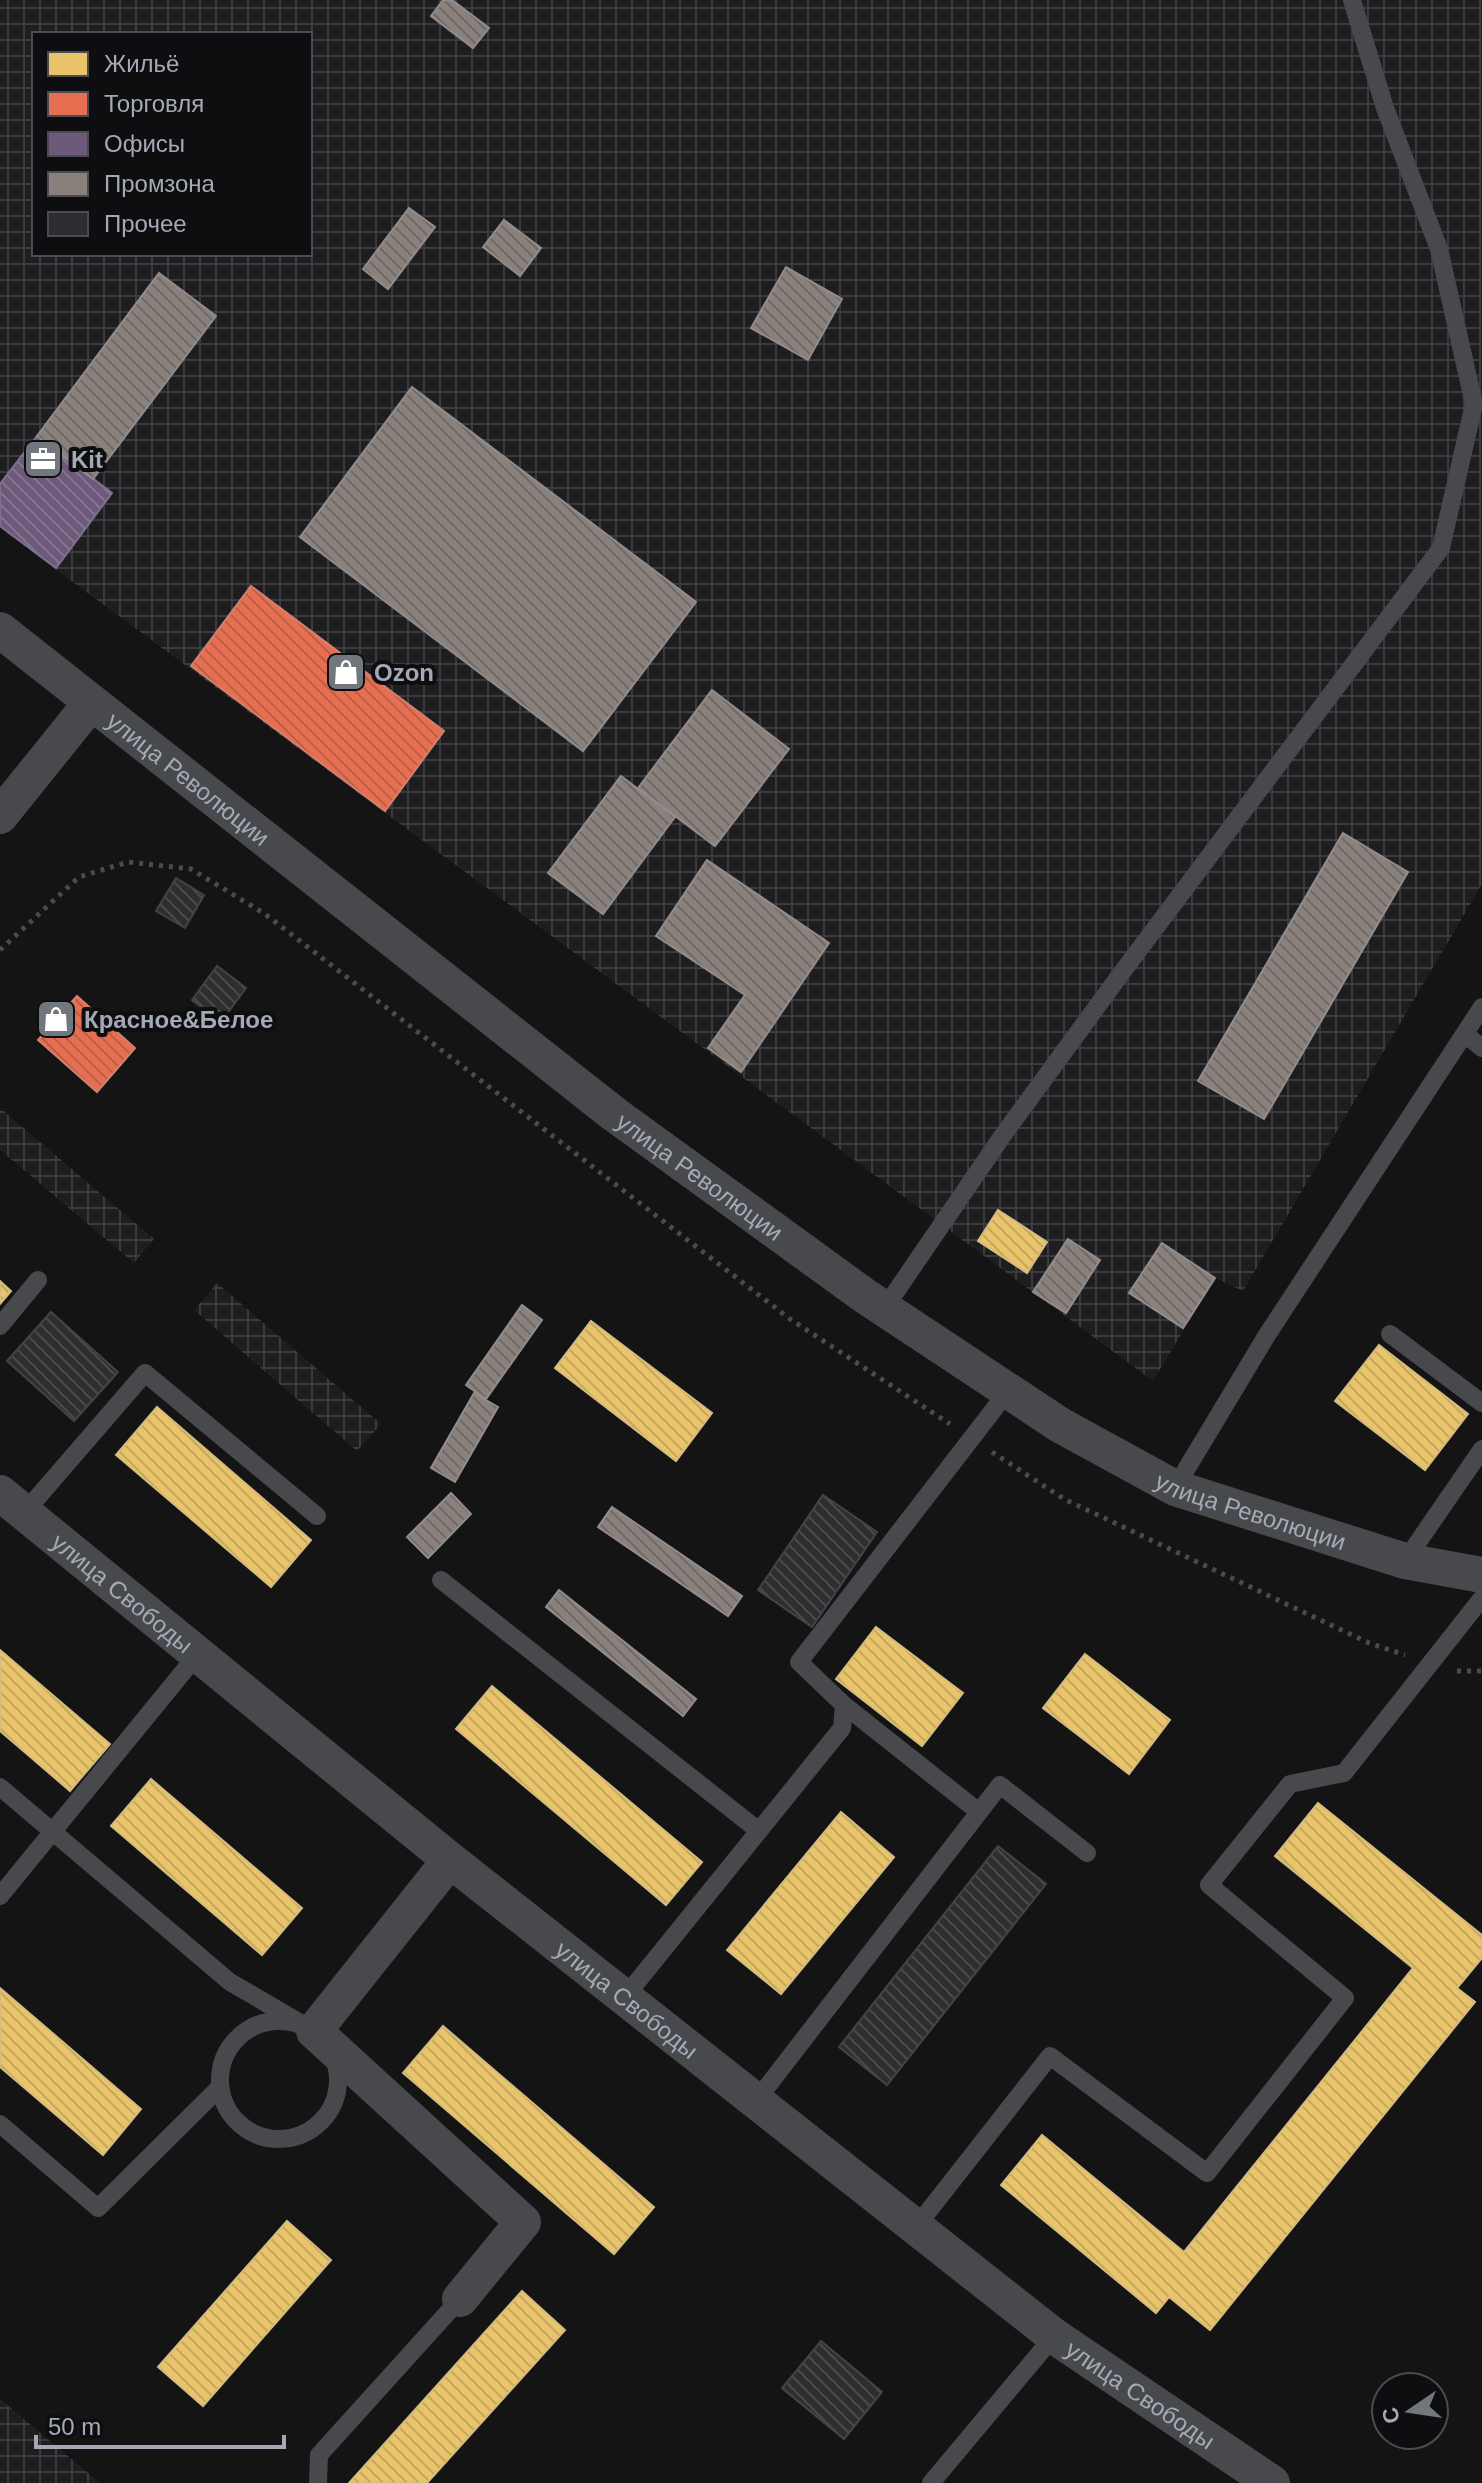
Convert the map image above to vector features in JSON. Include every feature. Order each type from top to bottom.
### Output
[{"type":"street","name":"улица Революции","points":[[0,630],[614,1114],[884,1309],[1060,1425],[1175,1488],[1405,1561],[1482,1575]]},
{"type":"street","points":[[0,816],[91,703]]},
{"type":"street","name":"улица Свободы","points":[[12,1503],[450,1860],[1054,2336],[1272,2483]]},
{"type":"street","points":[[450,1860],[314,2031],[523,2222],[460,2299]]},
{"type":"lane","points":[[884,1309],[1003,1135],[1123,971],[1441,548],[1474,404],[1439,249],[1385,108],[1352,0]]},
{"type":"lane","points":[[1175,1488],[1267,1335],[1482,1007]]},
{"type":"lane","points":[[1465,1034],[1482,1048]]},
{"type":"lane","points":[[0,1326],[38,1280]]},
{"type":"lane","points":[[1390,1334],[1482,1403]]},
{"type":"lane","points":[[12,1503],[145,1373],[317,1516]]},
{"type":"lane","points":[[979,1812],[844,1705],[799,1662],[1008,1391]]},
{"type":"lane","points":[[1405,1561],[1482,1449]]},
{"type":"lane","points":[[441,1580],[759,1831]]},
{"type":"lane","points":[[916,2227],[1050,2056],[1207,2173],[1345,1998],[1209,1885],[1290,1784],[1344,1773],[1482,1598]]},
{"type":"lane","points":[[0,1896],[197,1655]]},
{"type":"lane","points":[[624,1998],[842,1728],[844,1705]]},
{"type":"lane","points":[[756,2101],[1000,1785],[1087,1853]]},
{"type":"lane","points":[[0,1787],[230,1982],[314,2031],[328,2045],[336,2063],[339,2083],[335,2102],[325,2119],[310,2132],[291,2139],[271,2139],[252,2134],[237,2122],[226,2106],[220,2087],[221,2068],[229,2050],[241,2035],[258,2025],[277,2021],[296,2023],[314,2031]]},
{"type":"lane","points":[[0,2124],[98,2208],[220,2087]]},
{"type":"lane","points":[[318,2483],[319,2455],[460,2299]]},
{"type":"lane","points":[[931,2483],[1054,2336]]},
{"type":"path","points":[[0,950],[79,877],[128,862],[191,869],[265,914],[790,1319],[1064,1499],[1369,1643],[1453,1671],[1482,1671]]},
{"type":"shaded area","points":[[0,0],[1482,0],[1482,884],[1243,1291],[1215,1278],[1153,1381],[0,528]]},
{"type":"shaded area","points":[[0,1108],[154,1239],[134,1263],[0,1150]]},
{"type":"shaded area","points":[[217,1283],[381,1424],[357,1451],[194,1310]]},
{"type":"shaded area","points":[[0,2399],[100,2483],[0,2483]]},
{"type":"building: Жильё","points":[[998,1210],[1047,1242],[1027,1273],[978,1241]]},
{"type":"building: Жильё","points":[[0,1281],[11,1291],[0,1304]]},
{"type":"building: Жильё","points":[[591,1321],[712,1413],[676,1461],[555,1368]]},
{"type":"building: Жильё","points":[[1379,1345],[1468,1414],[1425,1470],[1335,1401]]},
{"type":"building: Жильё","points":[[157,1407],[311,1540],[271,1587],[116,1455]]},
{"type":"building: Жильё","points":[[876,1627],[963,1693],[922,1746],[836,1679]]},
{"type":"building: Жильё","points":[[0,1650],[110,1744],[70,1791],[0,1731]]},
{"type":"building: Жильё","points":[[1085,1654],[1170,1720],[1129,1774],[1043,1708]]},
{"type":"building: Жильё","points":[[492,1686],[702,1862],[666,1905],[456,1729]]},
{"type":"building: Жильё","points":[[151,1779],[302,1908],[262,1955],[111,1826]]},
{"type":"building: Жильё","points":[[1318,1803],[1482,1935],[1482,1958],[1457,1988],[1475,2002],[1210,2330],[1169,2297],[1156,2313],[1001,2185],[1042,2135],[1184,2252],[1413,1968],[1275,1856]]},
{"type":"building: Жильё","points":[[841,1812],[894,1857],[781,1994],[727,1950]]},
{"type":"building: Жильё","points":[[0,1988],[141,2109],[103,2155],[0,2067]]},
{"type":"building: Жильё","points":[[443,2026],[654,2207],[614,2254],[403,2073]]},
{"type":"building: Жильё","points":[[287,2221],[331,2260],[203,2406],[158,2367]]},
{"type":"building: Жильё","points":[[522,2291],[565,2330],[427,2483],[349,2483]]},
{"type":"building: Торговля","points":[[251,586],[444,731],[385,811],[191,666]]},
{"type":"building: Торговля","points":[[77,996],[135,1048],[97,1092],[38,1040]]},
{"type":"building: Офисы","points":[[37,436],[112,493],[56,568],[0,526],[0,484]]},
{"type":"building: Промзона","points":[[443,0],[452,0],[489,28],[473,48],[431,16]]},
{"type":"building: Промзона","points":[[409,208],[435,227],[388,289],[363,269]]},
{"type":"building: Промзона","points":[[504,220],[541,248],[520,276],[483,247]]},
{"type":"building: Промзона","points":[[786,267],[842,299],[808,360],[751,328]]},
{"type":"building: Промзона","points":[[159,273],[216,316],[93,479],[37,436]]},
{"type":"building: Промзона","points":[[412,387],[696,602],[583,751],[300,537]]},
{"type":"building: Промзона","points":[[712,690],[789,749],[715,846],[638,788]]},
{"type":"building: Промзона","points":[[621,776],[675,817],[603,914],[548,873]]},
{"type":"building: Промзона","points":[[1343,833],[1408,872],[1264,1119],[1198,1081]]},
{"type":"building: Промзона","points":[[707,860],[829,943],[741,1072],[708,1048],[745,995],[656,936]]},
{"type":"building: Промзона","points":[[1068,1239],[1100,1260],[1066,1313],[1033,1292]]},
{"type":"building: Промзона","points":[[1162,1243],[1215,1278],[1183,1328],[1129,1293]]},
{"type":"building: Промзона","points":[[522,1305],[542,1320],[486,1399],[466,1385]]},
{"type":"building: Промзона","points":[[474,1393],[498,1407],[455,1482],[431,1468]]},
{"type":"building: Промзона","points":[[451,1493],[471,1514],[428,1558],[407,1537]]},
{"type":"building: Промзона","points":[[612,1507],[742,1596],[728,1616],[598,1527]]},
{"type":"building: Промзона","points":[[559,1590],[696,1699],[683,1716],[546,1607]]},
{"type":"building: Прочее","points":[[176,878],[204,895],[185,928],[156,911]]},
{"type":"building: Прочее","points":[[217,966],[246,988],[221,1022],[192,1000]]},
{"type":"building: Прочее","points":[[51,1312],[118,1372],[74,1421],[7,1361]]},
{"type":"building: Прочее","points":[[823,1495],[877,1532],[812,1627],[758,1590]]},
{"type":"building: Прочее","points":[[998,1846],[1046,1884],[887,2085],[839,2047]]},
{"type":"building: Прочее","points":[[821,2341],[882,2392],[844,2439],[782,2388]]},
{"type":"place","name":"Kit","points":[[43,459]]},
{"type":"place","name":"Ozon","points":[[346,672]]},
{"type":"place","name":"Красное&Белое","points":[[56,1019]]}]
